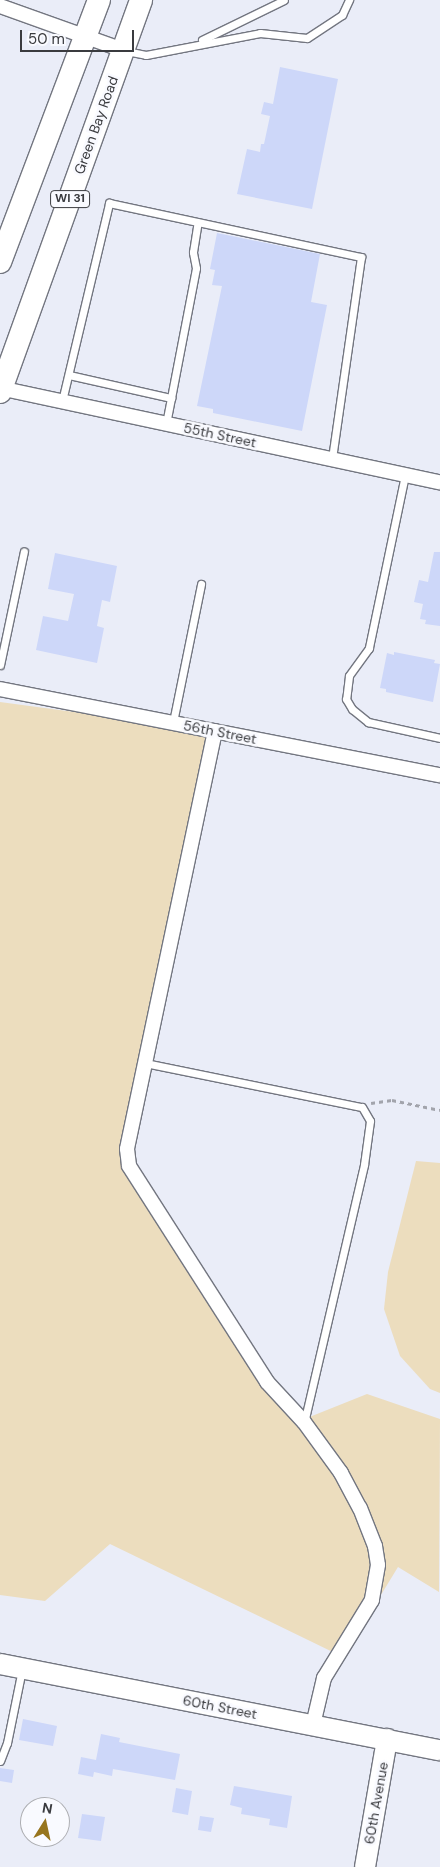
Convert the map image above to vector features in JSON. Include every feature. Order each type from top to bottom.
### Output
[{"type":"main road","points":[[0,262],[99,0]]},
{"type":"main road","name":"Green Bay Road","points":[[0,389],[139,3]]},
{"type":"street","points":[[0,6],[123,50]]},
{"type":"street","name":"55th Street","points":[[0,389],[440,482]]},
{"type":"street","name":"56th Street","points":[[0,689],[440,775]]},
{"type":"street","points":[[216,731],[127,1149],[129,1166],[267,1382],[304,1422],[341,1473],[360,1508],[378,1564],[372,1600],[324,1678],[313,1725]]},
{"type":"street","name":"60th Street","points":[[0,1664],[440,1750]]},
{"type":"street","name":"60th Avenue","points":[[365,1867],[388,1739]]},
{"type":"lane","points":[[192,44],[284,0]]},
{"type":"lane","points":[[123,50],[146,54],[260,32],[307,38],[342,15],[349,0]]},
{"type":"lane","points":[[62,401],[109,203],[361,257],[332,459]]},
{"type":"lane","points":[[166,423],[196,268],[193,252],[198,222]]},
{"type":"lane","points":[[69,375],[171,398]]},
{"type":"lane","points":[[405,475],[369,648],[349,676],[346,699],[352,709],[368,722],[440,738]]},
{"type":"lane","points":[[0,665],[24,551]]},
{"type":"lane","points":[[173,722],[201,584]]},
{"type":"lane","points":[[144,1063],[362,1107],[370,1121],[364,1164],[304,1422]]},
{"type":"lane","points":[[0,1761],[7,1743],[22,1668]]},
{"type":"path","points":[[362,1107],[375,1101],[392,1100],[440,1110]]},
{"type":"shaded area","points":[[0,702],[215,731],[129,1166],[267,1382],[307,1418],[367,1394],[440,1419],[439,1592],[398,1567],[343,1657],[110,1544],[45,1601],[0,1595]]},
{"type":"shaded area","points":[[416,1161],[440,1163],[440,1393],[430,1389],[400,1356],[384,1309],[388,1272]]},
{"type":"building","points":[[280,67],[338,79],[312,209],[237,194],[247,149],[260,152],[261,144],[264,144],[270,116],[261,114],[264,102],[273,104]]},
{"type":"building","points":[[217,233],[320,254],[311,302],[327,305],[302,431],[213,413],[213,409],[197,406],[222,286],[212,285],[215,270],[210,269]]},
{"type":"building","points":[[434,552],[440,552],[440,626],[425,624],[426,620],[420,619],[423,604],[414,602],[419,580],[428,582]]},
{"type":"building","points":[[55,553],[117,566],[110,602],[102,600],[97,626],[104,628],[97,663],[36,650],[43,616],[68,621],[74,594],[48,589]]},
{"type":"building","points":[[394,652],[435,660],[434,663],[440,664],[433,702],[386,692],[386,689],[380,688],[387,653],[394,655]]},
{"type":"building","points":[[23,1719],[57,1726],[53,1746],[19,1740]]},
{"type":"building","points":[[101,1734],[120,1738],[119,1742],[180,1754],[175,1780],[113,1769],[112,1776],[94,1772],[93,1777],[78,1774],[81,1757],[96,1760]]},
{"type":"building","points":[[0,1768],[14,1770],[12,1783],[0,1781]]},
{"type":"building","points":[[234,1786],[292,1796],[287,1828],[269,1825],[270,1819],[241,1814],[242,1808],[230,1805]]},
{"type":"building","points":[[176,1788],[192,1791],[188,1815],[172,1812]]},
{"type":"building","points":[[82,1814],[105,1817],[101,1841],[78,1838]]},
{"type":"building","points":[[200,1816],[214,1818],[211,1832],[198,1830]]}]
